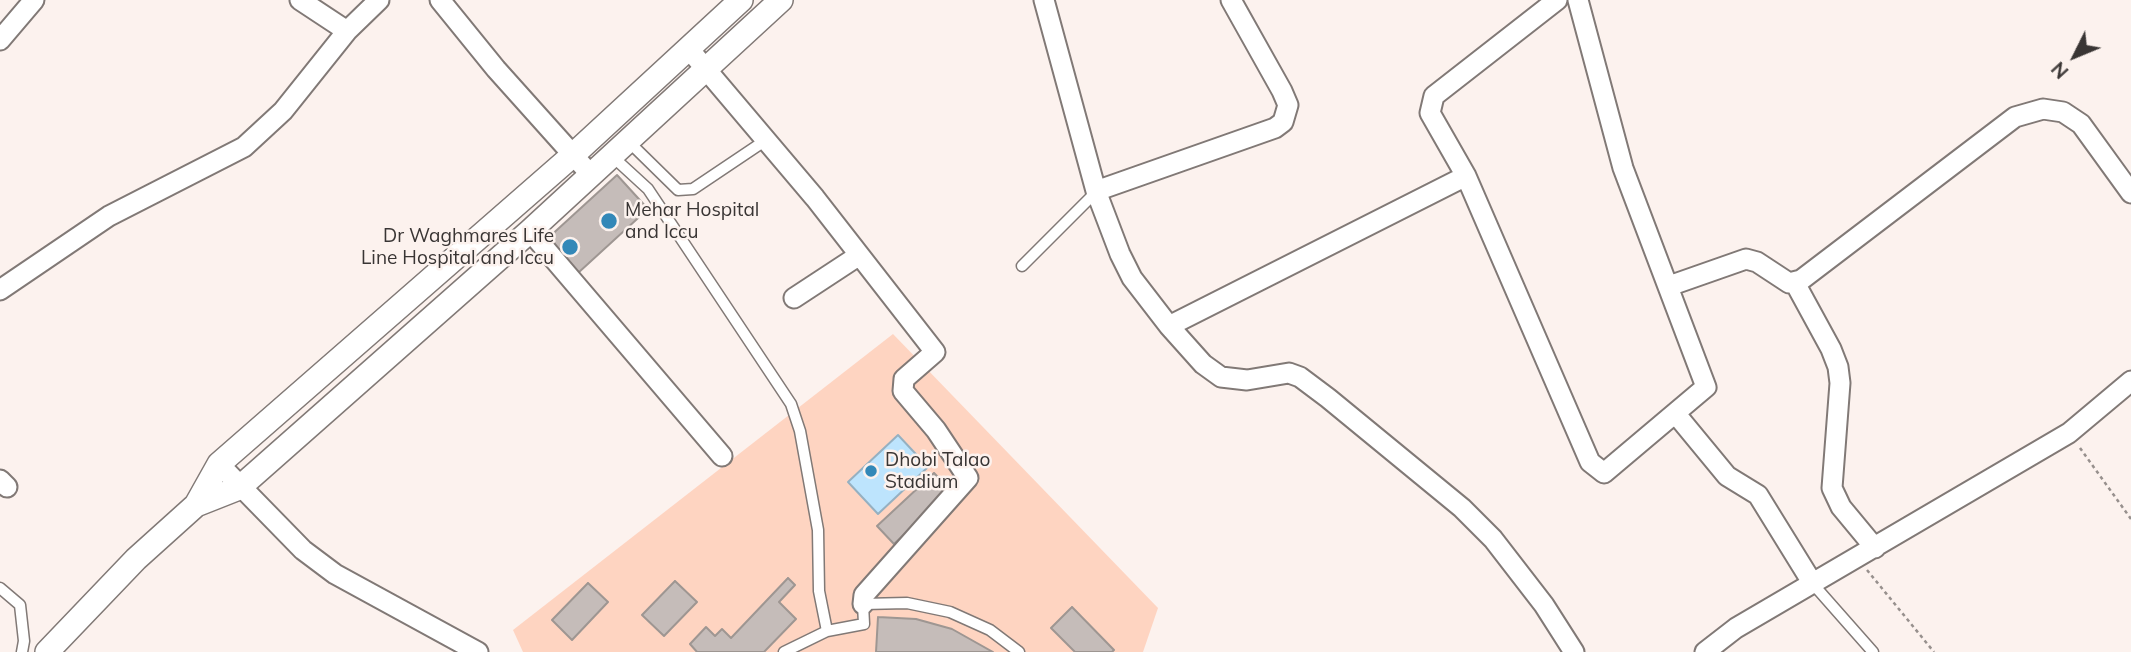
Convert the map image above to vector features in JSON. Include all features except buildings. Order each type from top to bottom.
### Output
[{"type":"street","points":[[0,40],[34,0]]},
{"type":"street","points":[[300,0],[347,31]]},
{"type":"street","points":[[0,290],[109,216],[244,147],[297,96],[347,31],[379,0]]},
{"type":"street","points":[[440,0],[591,175]]},
{"type":"street","points":[[51,651],[136,559],[196,505],[219,464],[573,155],[741,0]]},
{"type":"street","points":[[196,505],[239,488],[530,231],[781,0]]},
{"type":"street","points":[[1044,0],[1096,191],[1126,266],[1169,326],[1203,364],[1221,377],[1247,380],[1289,373],[1300,377],[1328,398],[1462,508],[1485,531],[1544,605],[1573,652]]},
{"type":"street","points":[[1096,191],[1275,128],[1283,122],[1288,105],[1231,0]]},
{"type":"street","points":[[1557,0],[1434,96],[1430,103],[1430,113],[1466,176],[1594,467],[1604,473],[1706,387],[1670,286],[1623,168],[1578,0]]},
{"type":"street","points":[[688,48],[766,140],[935,352],[904,379],[903,391],[936,430],[968,478],[864,595],[863,604]]},
{"type":"street","points":[[1670,286],[1746,259],[1758,262],[1788,283],[1808,277],[2015,117],[2043,109],[2063,112],[2081,124],[2131,193]]},
{"type":"street","points":[[1169,326],[1466,176]]},
{"type":"street","points":[[530,231],[722,456]]},
{"type":"street","points":[[794,298],[859,256]]},
{"type":"street","points":[[1795,283],[1838,367],[1840,383],[1832,488],[1841,507],[1875,548]]},
{"type":"street","points":[[1705,652],[1736,628],[2070,432],[2131,381]]},
{"type":"street","points":[[1675,413],[1727,476],[1758,495],[1813,584]]},
{"type":"street","points":[[219,464],[239,488],[303,550],[335,574],[478,652]]},
{"type":"lane","points":[[620,149],[678,190],[692,189],[766,140]]},
{"type":"lane","points":[[620,149],[790,404],[800,431],[818,530],[819,591],[827,631]]},
{"type":"lane","points":[[1023,266],[1096,191]]},
{"type":"lane","points":[[1813,584],[1873,652]]},
{"type":"lane","points":[[0,588],[20,606],[22,652]]},
{"type":"lane","points":[[784,652],[827,631],[864,624],[863,604],[907,603],[950,612],[990,630],[1019,652]]},
{"type":"path","points":[[2070,432],[2131,519]]},
{"type":"path","points":[[1857,558],[1934,652]]},
{"type":"shaded area","name":"Dhobi Talao Stadium","points":[[893,334],[1158,608],[1143,652],[523,652],[513,630]]},
{"type":"water","points":[[898,435],[928,467],[878,514],[848,482]]},
{"type":"place","name":"Mehar Hospital and Iccu","points":[[609,221]]},
{"type":"place","name":"Dr Waghmares Life Line Hospital and Iccu","points":[[570,247]]},
{"type":"place","name":"Dhobi Talao Stadium","points":[[871,471]]}]
